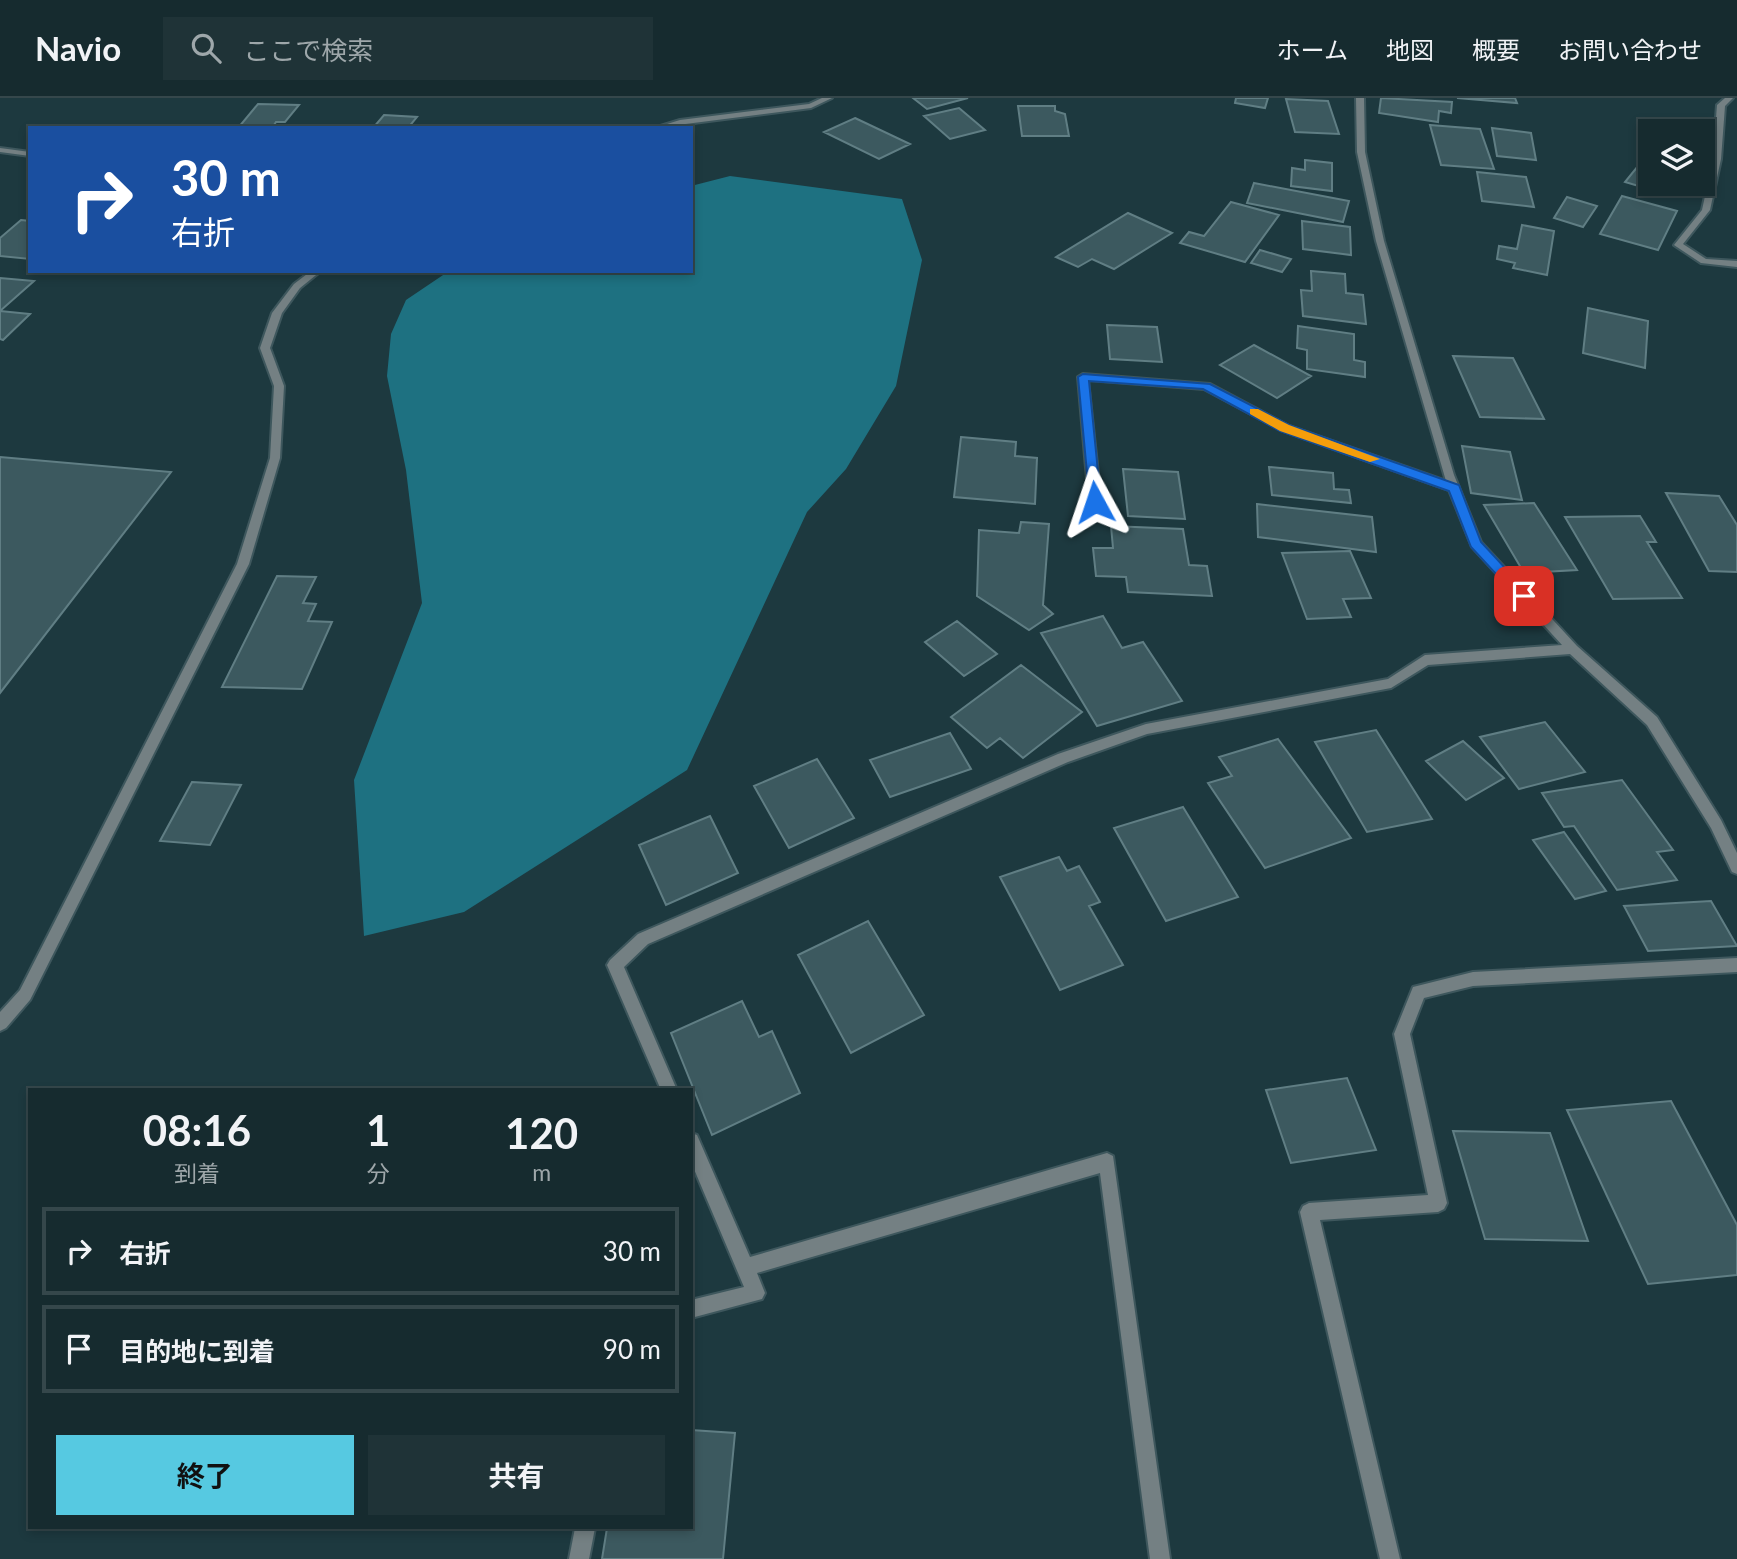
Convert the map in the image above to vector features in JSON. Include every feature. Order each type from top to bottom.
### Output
[{"type":"street","points":[[665,126],[811,106],[828,98]]},
{"type":"street","points":[[1360,98],[1361,152],[1380,241],[1455,488],[1476,544],[1573,649],[1651,721],[1716,824],[1737,868]]},
{"type":"street","points":[[1729,98],[1721,105],[1717,159],[1706,210],[1678,245],[1704,261],[1737,264]]},
{"type":"street","points":[[0,150],[28,154]]},
{"type":"street","points":[[0,1023],[25,995],[243,564],[275,458],[279,386],[265,348],[277,313],[297,286],[314,273]]},
{"type":"street","points":[[1095,502],[1083,377],[1206,386],[1284,428],[1455,488]]},
{"type":"street","points":[[668,1088],[615,965],[643,939],[1063,758],[1146,729],[1391,683],[1425,660],[1573,649]]},
{"type":"street","points":[[1390,1559],[1309,1212],[1438,1203],[1402,1034],[1418,992],[1473,979],[1737,965]]},
{"type":"street","points":[[693,1146],[756,1293],[693,1309]]},
{"type":"street","points":[[746,1267],[1107,1162],[1160,1559]]},
{"type":"street","points":[[579,1559],[585,1529]]},
{"type":"shaded area","points":[[730,176],[902,199],[922,260],[896,386],[846,469],[807,512],[687,770],[464,912],[364,936],[354,780],[422,603],[406,470],[387,376],[391,334],[406,300],[446,273],[693,273],[693,185]]},
{"type":"building","points":[[913,98],[968,98],[927,109]]},
{"type":"building","points":[[1236,98],[1268,98],[1265,108],[1235,103]]},
{"type":"building","points":[[1381,98],[1452,102],[1451,113],[1439,111],[1438,122],[1379,113]]},
{"type":"building","points":[[1457,98],[1515,98],[1517,103]]},
{"type":"building","points":[[1286,99],[1328,101],[1339,134],[1295,132]]},
{"type":"building","points":[[258,104],[299,105],[285,122],[276,122],[273,126],[240,126]]},
{"type":"building","points":[[1018,106],[1055,106],[1055,111],[1065,114],[1069,136],[1022,136]]},
{"type":"building","points":[[959,108],[985,130],[950,139],[924,116]]},
{"type":"building","points":[[384,115],[417,117],[410,126],[375,126]]},
{"type":"building","points":[[855,118],[910,144],[879,159],[824,132]]},
{"type":"building","points":[[1430,125],[1480,129],[1494,169],[1441,165]]},
{"type":"building","points":[[1492,128],[1531,133],[1536,160],[1497,156]]},
{"type":"building","points":[[1305,160],[1332,163],[1332,191],[1291,186],[1292,168],[1305,170]]},
{"type":"building","points":[[1638,166],[1638,186],[1625,182]]},
{"type":"building","points":[[1477,172],[1526,177],[1534,207],[1482,201]]},
{"type":"building","points":[[1254,183],[1349,201],[1343,222],[1247,203]]},
{"type":"building","points":[[1622,196],[1677,211],[1658,250],[1600,234]]},
{"type":"building","points":[[1567,197],[1597,206],[1583,227],[1554,218]]},
{"type":"building","points":[[1231,202],[1279,215],[1245,262],[1180,243],[1189,232],[1204,236]]},
{"type":"building","points":[[1128,213],[1172,233],[1114,269],[1092,259],[1078,267],[1056,257]]},
{"type":"building","points":[[21,220],[28,221],[28,259],[0,256],[0,238]]},
{"type":"building","points":[[1302,221],[1350,227],[1351,255],[1303,249]]},
{"type":"building","points":[[1522,225],[1554,231],[1547,275],[1513,268],[1515,263],[1497,259],[1499,246],[1517,249]]},
{"type":"building","points":[[1260,250],[1291,259],[1282,272],[1251,263]]},
{"type":"building","points":[[1311,271],[1345,274],[1346,293],[1363,295],[1366,324],[1303,316],[1301,290],[1312,291]]},
{"type":"building","points":[[0,278],[34,281],[0,311]]},
{"type":"building","points":[[1588,308],[1648,321],[1645,368],[1583,353]]},
{"type":"building","points":[[0,311],[30,314],[3,340],[0,339]]},
{"type":"building","points":[[1107,325],[1157,327],[1162,362],[1110,359]]},
{"type":"building","points":[[1298,326],[1354,334],[1354,360],[1365,362],[1365,377],[1307,369],[1307,350],[1297,348]]},
{"type":"building","points":[[1254,345],[1311,376],[1277,398],[1220,365]]},
{"type":"building","points":[[1453,356],[1513,358],[1544,419],[1480,417]]},
{"type":"building","points":[[961,437],[1016,442],[1015,456],[1037,458],[1035,504],[954,497]]},
{"type":"building","points":[[1462,446],[1510,452],[1522,500],[1471,493]]},
{"type":"building","points":[[0,457],[171,472],[0,693]]},
{"type":"building","points":[[1269,467],[1333,473],[1334,489],[1349,490],[1351,503],[1272,495]]},
{"type":"building","points":[[1123,469],[1178,472],[1185,519],[1128,516]]},
{"type":"building","points":[[1666,493],[1719,496],[1737,525],[1737,572],[1709,571]]},
{"type":"building","points":[[1534,503],[1577,570],[1524,573],[1484,505]]},
{"type":"building","points":[[1257,504],[1372,517],[1376,552],[1258,537]]},
{"type":"building","points":[[1640,516],[1656,542],[1647,542],[1682,598],[1613,599],[1565,517]]},
{"type":"building","points":[[1021,522],[1049,524],[1043,605],[1053,614],[1029,630],[977,596],[979,530],[1019,533]]},
{"type":"building","points":[[1111,526],[1183,529],[1189,565],[1207,566],[1212,596],[1128,592],[1126,577],[1096,576],[1093,548],[1113,548]]},
{"type":"building","points":[[1350,551],[1371,598],[1343,599],[1351,617],[1307,619],[1282,553]]},
{"type":"building","points":[[277,576],[316,577],[303,603],[316,604],[308,621],[332,622],[302,689],[222,687]]},
{"type":"building","points":[[1103,616],[1122,648],[1143,642],[1182,701],[1097,726],[1041,633]]},
{"type":"building","points":[[957,621],[997,654],[964,676],[925,642]]},
{"type":"building","points":[[1021,665],[1082,712],[1023,758],[1000,738],[987,748],[951,717]]},
{"type":"building","points":[[1545,722],[1585,772],[1519,789],[1480,737]]},
{"type":"building","points":[[1376,730],[1432,819],[1367,832],[1315,742]]},
{"type":"building","points":[[950,733],[971,769],[890,797],[870,760]]},
{"type":"building","points":[[1278,739],[1351,838],[1265,868],[1208,783],[1232,776],[1219,757]]},
{"type":"building","points":[[1463,741],[1504,778],[1466,800],[1426,761]]},
{"type":"building","points":[[817,759],[854,818],[789,848],[754,786]]},
{"type":"building","points":[[1622,780],[1673,850],[1657,852],[1677,880],[1617,890],[1574,826],[1564,827],[1542,793]]},
{"type":"building","points":[[192,782],[241,785],[210,845],[160,841]]},
{"type":"building","points":[[1183,807],[1238,897],[1166,921],[1114,828]]},
{"type":"building","points":[[710,816],[738,873],[666,905],[639,845]]},
{"type":"building","points":[[1564,832],[1606,891],[1575,899],[1533,840]]},
{"type":"building","points":[[1059,857],[1067,871],[1079,866],[1100,902],[1089,906],[1123,965],[1060,990],[1000,877]]},
{"type":"building","points":[[1711,901],[1737,946],[1648,951],[1624,906]]},
{"type":"building","points":[[868,921],[924,1015],[851,1053],[798,955]]},
{"type":"building","points":[[742,1001],[759,1037],[772,1031],[800,1093],[712,1135],[671,1033]]},
{"type":"building","points":[[1347,1078],[1376,1150],[1291,1163],[1266,1090]]},
{"type":"building","points":[[1671,1101],[1737,1225],[1737,1275],[1648,1284],[1567,1110]]},
{"type":"building","points":[[1453,1131],[1550,1133],[1588,1241],[1485,1239]]},
{"type":"building","points":[[693,1430],[735,1433],[723,1559],[602,1559],[607,1529],[693,1529]]},
{"type":"slow traffic","points":[[1254,412],[1284,428],[1374,459]]},
{"type":"route","points":[[1095,502],[1083,377],[1206,386],[1284,428],[1455,488],[1476,544],[1524,596]]}]
